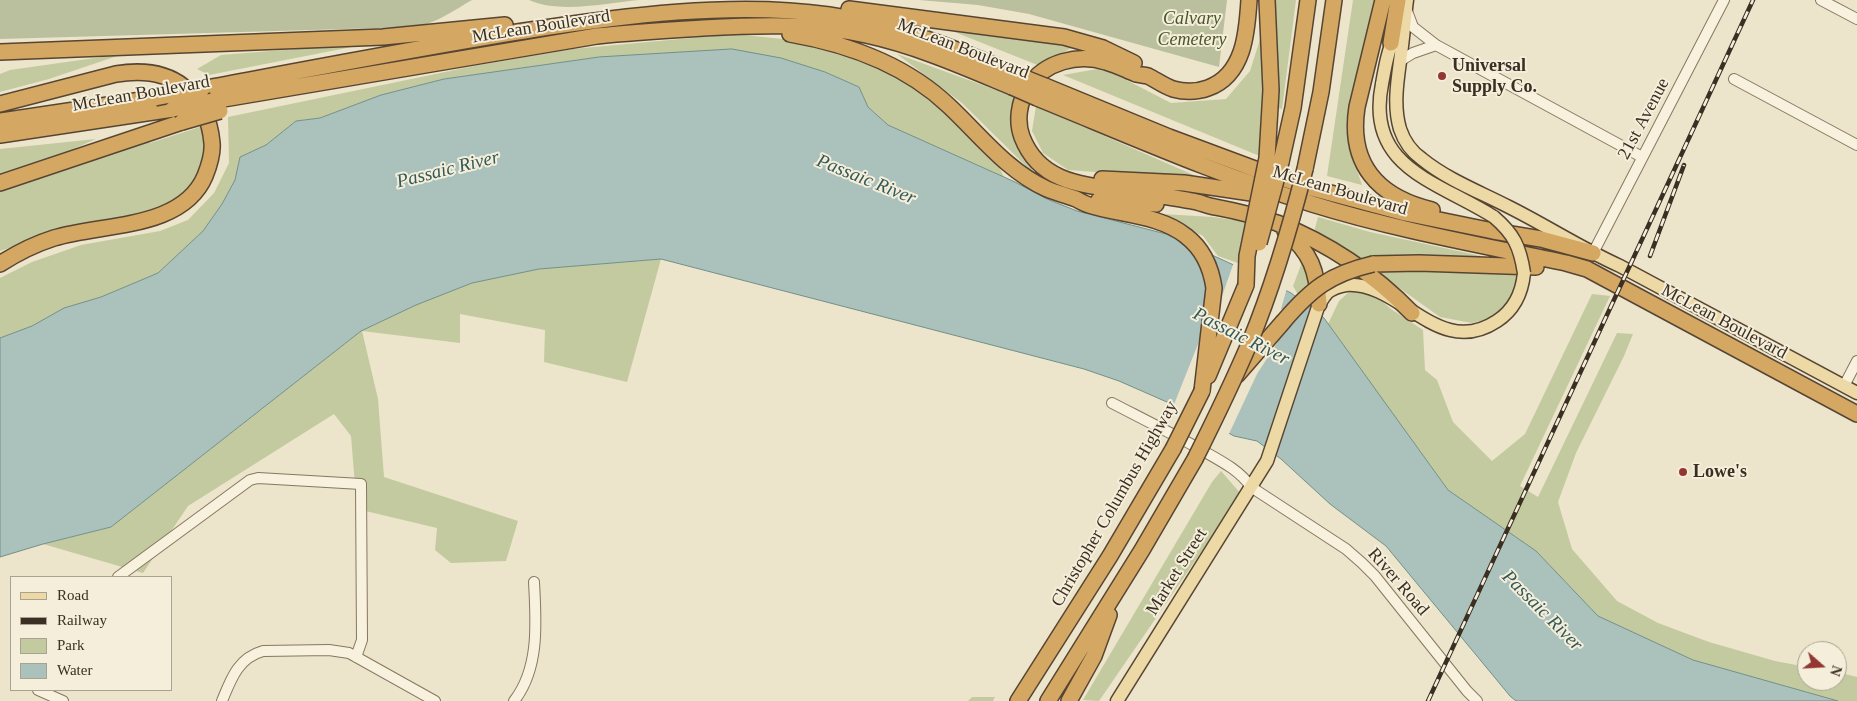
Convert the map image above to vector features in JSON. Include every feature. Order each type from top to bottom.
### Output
[{"type":"highway","points":[[1239,59],[1241,0]]},
{"type":"highway","points":[[1250,0],[1246,35],[1239,59],[1227,76],[1204,89],[1178,90],[1170,88],[1148,76],[1104,61],[1079,59],[1056,64],[1035,79],[1028,87],[1022,102],[1018,118],[1025,146],[1042,167],[1078,184],[1195,201],[1276,223],[1318,242],[1350,261],[1388,289],[1412,313]]},
{"type":"highway","points":[[1267,0],[1274,160]]},
{"type":"highway","points":[[1274,160],[1294,100],[1308,0]]},
{"type":"highway","points":[[1048,701],[1195,459],[1235,378],[1274,276],[1305,169],[1317,115],[1334,0]]},
{"type":"highway","points":[[1329,37],[1338,0]]},
{"type":"highway","points":[[1384,0],[1354,123],[1355,140],[1359,156],[1367,171],[1386,190],[1421,207],[1485,222],[1525,235]]},
{"type":"highway","points":[[1391,43],[1404,3]]},
{"type":"highway","points":[[744,10],[791,6],[828,7],[1064,37],[1115,53],[1139,65],[1148,76]]},
{"type":"highway","name":"McLean Boulevard","points":[[0,121],[155,98],[491,36],[589,21],[744,10],[810,12],[880,24],[939,42],[1016,82]]},
{"type":"highway","points":[[0,52],[383,36],[510,24],[639,16]]},
{"type":"highway","name":"McLean Boulevard","points":[[0,135],[172,109],[216,106],[397,69],[597,36],[650,30],[781,25],[801,26],[888,40],[1016,82],[1256,170],[1308,187],[1405,213],[1493,231],[1525,235],[1593,253]]},
{"type":"highway","points":[[701,28],[786,33],[805,36],[842,45],[880,61],[920,83],[949,105],[1000,157],[1014,169],[1046,189],[1088,205],[1157,222],[1178,230],[1193,241],[1204,255],[1211,271],[1214,296],[1202,391]]},
{"type":"highway","points":[[0,104],[116,74],[133,72],[158,74],[174,80],[195,97],[208,120],[212,145],[210,163],[204,178],[194,194],[181,206],[166,214],[149,219],[55,238],[31,247],[0,264]]},
{"type":"highway","name":"McLean Boulevard","points":[[1041,92],[1217,172],[1311,204],[1420,233],[1566,263],[1587,270],[1857,414]]},
{"type":"highway","points":[[0,183],[182,122],[216,106]]},
{"type":"highway","name":"Christopher Columbus Highway","points":[[1022,695],[1135,514],[1173,449],[1202,391],[1246,285],[1247,256],[1274,160]]},
{"type":"highway","points":[[1061,177],[1198,184],[1311,204]]},
{"type":"highway","points":[[1076,199],[1212,207]]},
{"type":"highway","points":[[1276,223],[1302,247],[1310,259],[1315,270],[1319,304]]},
{"type":"highway","points":[[1235,378],[1299,304],[1315,290],[1332,278],[1373,264],[1517,265],[1576,272],[1608,282]]},
{"type":"highway","points":[[1070,699],[1094,656],[1120,585]]},
{"type":"main road","points":[[1404,3],[1397,113],[1405,140],[1416,154],[1432,166],[1593,253]]},
{"type":"main road","points":[[1319,304],[1329,291],[1340,286],[1366,287],[1379,292],[1429,322],[1458,332],[1474,332],[1490,326],[1502,318],[1513,306],[1522,289],[1524,273],[1522,257],[1517,242],[1508,229],[1494,217],[1407,167],[1385,140],[1379,107],[1380,92],[1391,43]]},
{"type":"main road","name":"McLean Boulevard","points":[[1593,253],[1857,392]]},
{"type":"main road","name":"Market Street","points":[[1117,701],[1267,461],[1319,304]]},
{"type":"street","name":"21st Avenue","points":[[1593,253],[1724,0]]},
{"type":"street","points":[[1821,0],[1857,19]]},
{"type":"street","points":[[1404,3],[1412,27],[1436,45],[1642,157]]},
{"type":"street","points":[[1400,60],[1412,53],[1436,45]]},
{"type":"street","points":[[1734,79],[1857,145]]},
{"type":"street","points":[[1844,386],[1857,361]]},
{"type":"street","name":"River Road","points":[[1112,403],[1221,461],[1245,477],[1251,487],[1346,549],[1374,576],[1477,701]]},
{"type":"street","points":[[119,576],[250,480],[258,478],[361,484],[362,640],[356,657]]},
{"type":"street","points":[[514,701],[527,677],[532,657],[535,620],[534,582]]},
{"type":"street","points":[[222,701],[239,665],[256,653],[263,651],[329,650],[348,653],[435,701]]},
{"type":"street","points":[[40,691],[62,701]]},
{"type":"green space","points":[[0,0],[472,0],[438,19],[416,27],[0,39]]},
{"type":"green space","points":[[529,0],[639,0],[569,7],[541,4]]},
{"type":"green space","name":"Calvary Cemetery","points":[[919,0],[1227,0],[1219,67],[1029,14],[978,5]]},
{"type":"green space","points":[[1274,0],[1296,0],[1282,109],[1278,108]]},
{"type":"green space","points":[[1353,0],[1376,0],[1347,124],[1348,144],[1362,185],[1327,176]]},
{"type":"green space","points":[[952,31],[1075,46],[1040,66]]},
{"type":"green space","points":[[1262,33],[1267,104],[1262,157],[1063,75],[1103,68],[1171,103],[1226,99],[1250,71]]},
{"type":"green space","points":[[735,34],[811,42],[865,57],[918,86],[996,161],[1004,177],[888,125],[868,107],[859,87],[825,72],[781,58],[599,57],[444,79],[381,95],[320,118],[296,121],[266,145],[240,157],[235,180],[222,204],[203,231],[158,273],[101,297],[64,308],[32,326],[0,338],[0,278],[32,262],[81,245],[160,231],[188,220],[214,193],[229,163],[228,117],[474,66],[572,49]]},
{"type":"green space","points":[[372,43],[209,75],[197,69],[221,55]]},
{"type":"green space","points":[[123,54],[49,79],[0,92],[0,74],[10,70]]},
{"type":"green space","points":[[897,54],[1018,98],[1013,132],[1035,175],[962,103]]},
{"type":"green space","points":[[1036,106],[1205,180],[1068,170],[1043,153],[1032,131]]},
{"type":"green space","points":[[203,126],[206,144],[205,168],[185,196],[142,213],[55,233],[0,251],[0,190],[148,140],[150,143]]},
{"type":"green space","points":[[96,139],[55,157],[0,174],[0,149]]},
{"type":"green space","points":[[1162,214],[1213,217],[1248,222],[1238,263],[1218,256],[1203,236]]},
{"type":"green space","points":[[1318,217],[1370,232],[1481,256],[1358,259],[1314,232]]},
{"type":"green space","points":[[661,259],[627,382],[544,362],[545,330],[460,314],[460,343],[362,331],[378,399],[384,477],[518,521],[506,561],[451,563],[435,550],[437,528],[357,509],[351,436],[334,414],[188,506],[143,573],[43,544],[111,527],[361,331],[416,305],[472,283],[539,269]]},
{"type":"green space","points":[[1303,260],[1324,278],[1300,298],[1293,286]]},
{"type":"green space","points":[[1456,267],[1520,269],[1517,289],[1499,316],[1472,323],[1440,317],[1377,272]]},
{"type":"green space","points":[[1351,290],[1376,296],[1391,309],[1423,330],[1425,370],[1437,380],[1453,422],[1492,461],[1525,434],[1592,294],[1610,296],[1520,486],[1538,497],[1617,333],[1633,334],[1576,453],[1558,502],[1572,549],[1617,601],[1658,623],[1709,642],[1775,661],[1797,665],[1797,689],[1693,660],[1598,616],[1536,551],[1448,490],[1328,324],[1339,301]]},
{"type":"green space","points":[[1221,471],[1241,494],[1099,701],[1083,700],[1212,482]]},
{"type":"green space","points":[[1847,674],[1857,677],[1857,701],[1838,701],[1803,691],[1847,691]]},
{"type":"green space","points":[[972,697],[995,697],[993,701],[968,701]]},
{"type":"water","name":"Passaic River","points":[[732,49],[781,58],[825,72],[859,87],[868,107],[888,125],[1015,182],[1047,199],[1077,211],[1166,234],[1291,293],[1324,318],[1448,490],[1536,551],[1598,616],[1693,660],[1797,689],[1797,691],[1838,701],[1516,701],[1386,546],[1330,504],[1281,459],[1257,441],[1234,436],[1192,413],[1119,381],[1084,369],[661,259],[539,269],[472,283],[416,305],[361,331],[111,527],[0,557],[0,338],[32,326],[64,308],[101,297],[158,273],[203,231],[222,204],[235,180],[240,157],[266,145],[296,121],[320,118],[381,95],[444,79],[599,57]]},
{"type":"pier","points":[[1234,262],[1287,288],[1281,309],[1284,310],[1288,326],[1257,374],[1228,436],[1173,407],[1198,344],[1207,306],[1221,299]]},
{"type":"railway","points":[[1428,701],[1753,0]]},
{"type":"railway","points":[[1650,256],[1684,165]]},
{"type":"place","name":"Universal Supply Co.","points":[[1442,76]]},
{"type":"place","name":"Lowe's","points":[[1683,472]]}]
